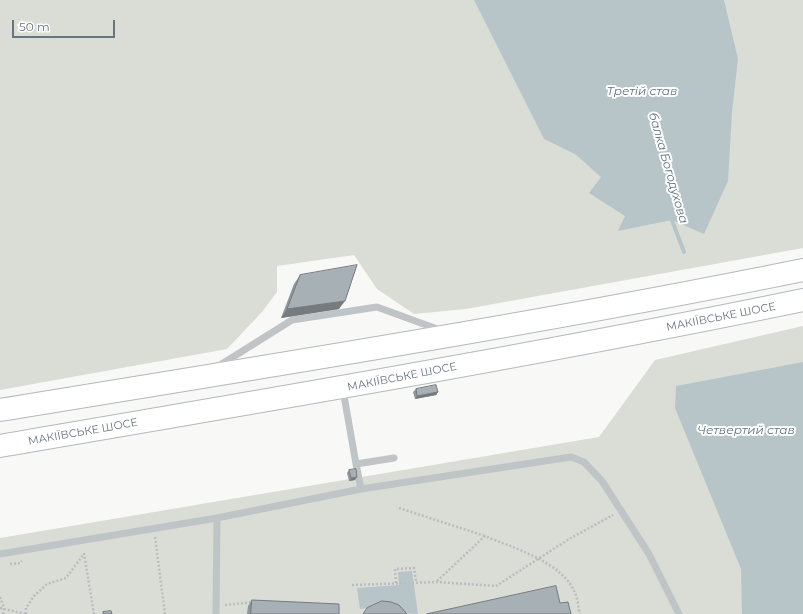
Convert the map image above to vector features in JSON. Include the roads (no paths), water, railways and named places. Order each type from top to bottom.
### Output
[{"type":"main road","points":[[0,410],[694,292],[803,270]]},
{"type":"main road","name":"МАКІЇВСЬКЕ ШОСЕ","points":[[0,446],[342,388],[700,321],[803,300]]},
{"type":"lane","points":[[201,377],[292,320],[377,307],[451,334]]},
{"type":"lane","points":[[342,388],[361,489]]},
{"type":"lane","points":[[0,554],[216,518],[361,489],[571,457],[584,462],[602,481],[622,510],[649,554],[679,614]]},
{"type":"lane","points":[[356,464],[394,458]]},
{"type":"lane","points":[[216,518],[216,614]]},
{"type":"water","name":"Третій став","points":[[474,0],[724,0],[738,59],[732,112],[728,181],[704,234],[672,220],[618,231],[625,216],[589,193],[601,177],[575,154],[544,139]]},
{"type":"water","name":"Четвертий став","points":[[803,362],[803,614],[742,614],[741,569],[675,408],[676,386]]},
{"type":"water","points":[[412,571],[418,614],[381,609],[360,609],[357,588],[399,585],[398,572]]},
{"type":"waterway","name":"балка Богодухова","points":[[670,215],[684,252]]}]
